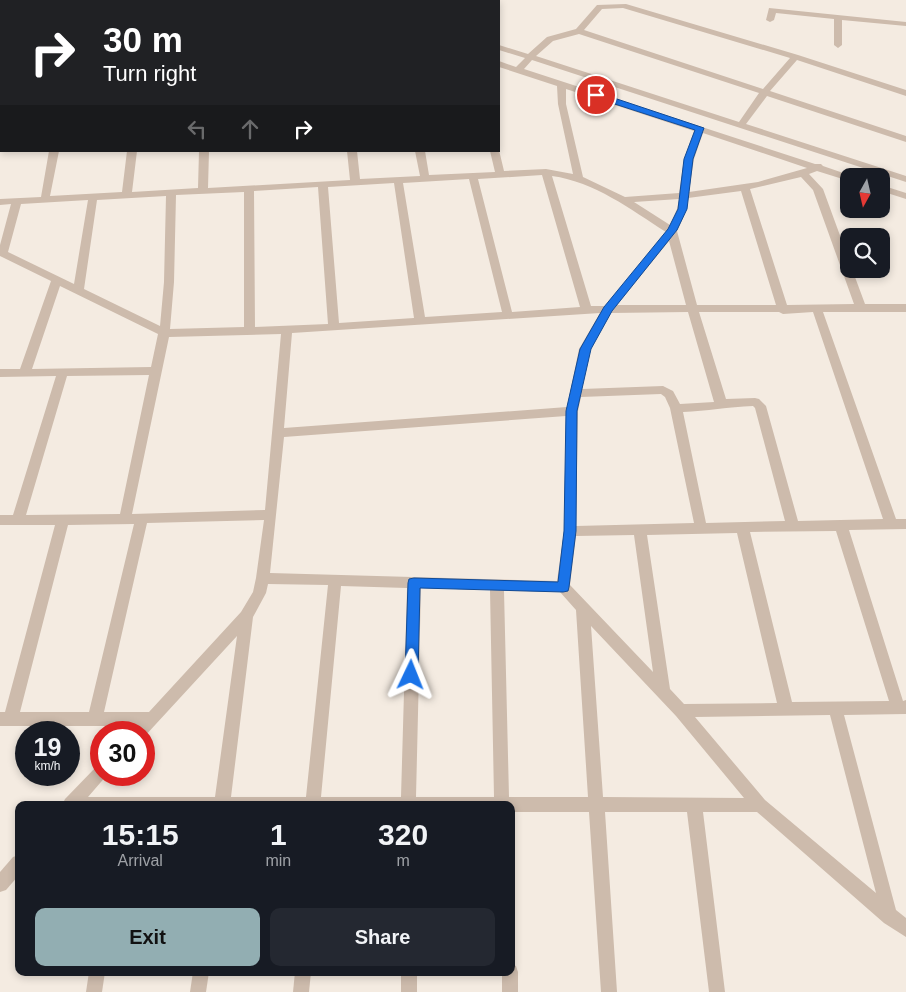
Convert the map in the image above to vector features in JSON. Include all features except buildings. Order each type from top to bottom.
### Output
[{"type":"street","points":[[579,31],[600,7],[623,6],[795,57],[906,93]]},
{"type":"street","points":[[770,20],[772,10],[906,24]]},
{"type":"street","points":[[838,16],[838,45]]},
{"type":"street","points":[[518,70],[546,39],[579,31],[906,139]]},
{"type":"street","points":[[500,48],[906,178]]},
{"type":"street","points":[[741,125],[765,92],[795,57]]},
{"type":"street","points":[[500,64],[840,175]]},
{"type":"street","points":[[561,84],[562,104],[578,177]]},
{"type":"street","points":[[563,587],[570,531],[572,411],[586,349],[608,309],[672,230],[686,195],[685,179],[689,159],[700,128]]},
{"type":"street","points":[[45,199],[54,152]]},
{"type":"street","points":[[127,195],[132,152]]},
{"type":"street","points":[[203,190],[204,152]]},
{"type":"street","points":[[352,152],[356,182]]},
{"type":"street","points":[[420,152],[425,178]]},
{"type":"street","points":[[495,152],[500,174]]},
{"type":"street","points":[[621,200],[710,194],[745,189],[803,173],[835,156]]},
{"type":"street","points":[[546,172],[587,311]]},
{"type":"street","points":[[0,202],[546,172],[578,177],[600,187],[672,230],[720,403]]},
{"type":"street","points":[[803,173],[818,189],[861,308]]},
{"type":"street","points":[[473,176],[508,316]]},
{"type":"street","points":[[398,180],[420,322]]},
{"type":"street","points":[[323,184],[334,327]]},
{"type":"street","points":[[249,188],[250,331]]},
{"type":"street","points":[[745,189],[783,310]]},
{"type":"street","points":[[890,191],[906,196]]},
{"type":"street","points":[[125,519],[165,333],[170,268],[171,192]]},
{"type":"street","points":[[78,290],[93,197]]},
{"type":"street","points":[[17,201],[2,252],[165,333],[287,330],[608,309],[783,310],[906,308]]},
{"type":"street","points":[[25,372],[56,279]]},
{"type":"street","points":[[817,309],[891,524]]},
{"type":"street","points":[[63,519],[5,719],[153,719],[246,616],[259,593],[263,578],[271,515],[287,330]]},
{"type":"street","points":[[0,373],[156,371]]},
{"type":"street","points":[[18,519],[63,372]]},
{"type":"street","points":[[576,393],[663,390],[669,394],[676,408],[701,528]]},
{"type":"street","points":[[676,408],[718,406],[720,403],[755,402],[760,406],[794,526]]},
{"type":"street","points":[[278,433],[572,411]]},
{"type":"street","points":[[0,520],[142,519],[271,515]]},
{"type":"street","points":[[95,719],[142,519]]},
{"type":"street","points":[[570,531],[906,524]]},
{"type":"street","points":[[681,711],[902,707],[841,525]]},
{"type":"street","points":[[742,527],[786,709]]},
{"type":"street","points":[[640,529],[663,691]]},
{"type":"street","points":[[263,578],[563,587],[663,691],[760,805],[906,929]]},
{"type":"street","points":[[313,801],[335,580]]},
{"type":"street","points":[[408,801],[414,583]]},
{"type":"street","points":[[497,585],[502,801]]},
{"type":"street","points":[[583,608],[609,992]]},
{"type":"street","points":[[222,801],[246,616]]},
{"type":"street","points":[[835,708],[890,917]]},
{"type":"street","points":[[74,801],[90,784]]},
{"type":"street","points":[[515,804],[760,805]]},
{"type":"street","points":[[694,804],[718,992]]},
{"type":"street","points":[[0,884],[15,867]]},
{"type":"street","points":[[94,992],[96,976]]},
{"type":"street","points":[[198,992],[200,976]]},
{"type":"street","points":[[301,992],[303,976]]},
{"type":"street","points":[[409,976],[409,992]]},
{"type":"street","points":[[510,976],[510,992]]},
{"type":"route","points":[[411,675],[414,583],[563,587],[570,531],[572,411],[586,349],[608,309],[672,230],[686,195],[685,179],[689,159],[700,128],[596,95]]}]
